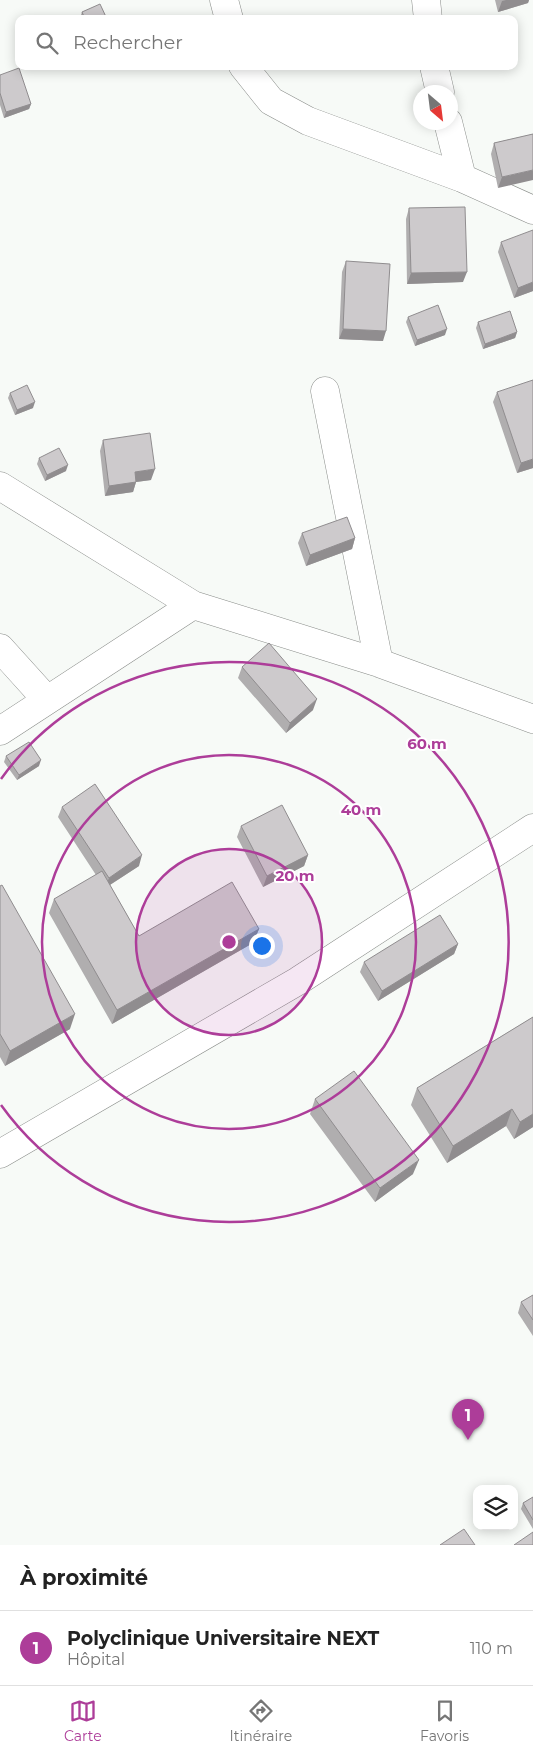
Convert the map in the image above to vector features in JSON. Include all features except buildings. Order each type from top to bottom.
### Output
[{"type":"street","points":[[224,0],[228,15]]},
{"type":"street","points":[[426,0],[428,15]]},
{"type":"street","points":[[246,70],[271,101],[308,120],[462,178],[533,210]]},
{"type":"street","points":[[435,70],[438,85]]},
{"type":"street","points":[[450,130],[462,178]]},
{"type":"street","points":[[325,391],[379,663]]},
{"type":"street","points":[[0,486],[193,605],[379,663],[533,719]]},
{"type":"street","points":[[0,731],[193,605]]},
{"type":"street","points":[[0,648],[47,700]]},
{"type":"street","points":[[0,1154],[298,981],[533,828]]},
{"type":"place","name":"Polyclinique Universitaire NEXT","points":[[468,1440]]}]
